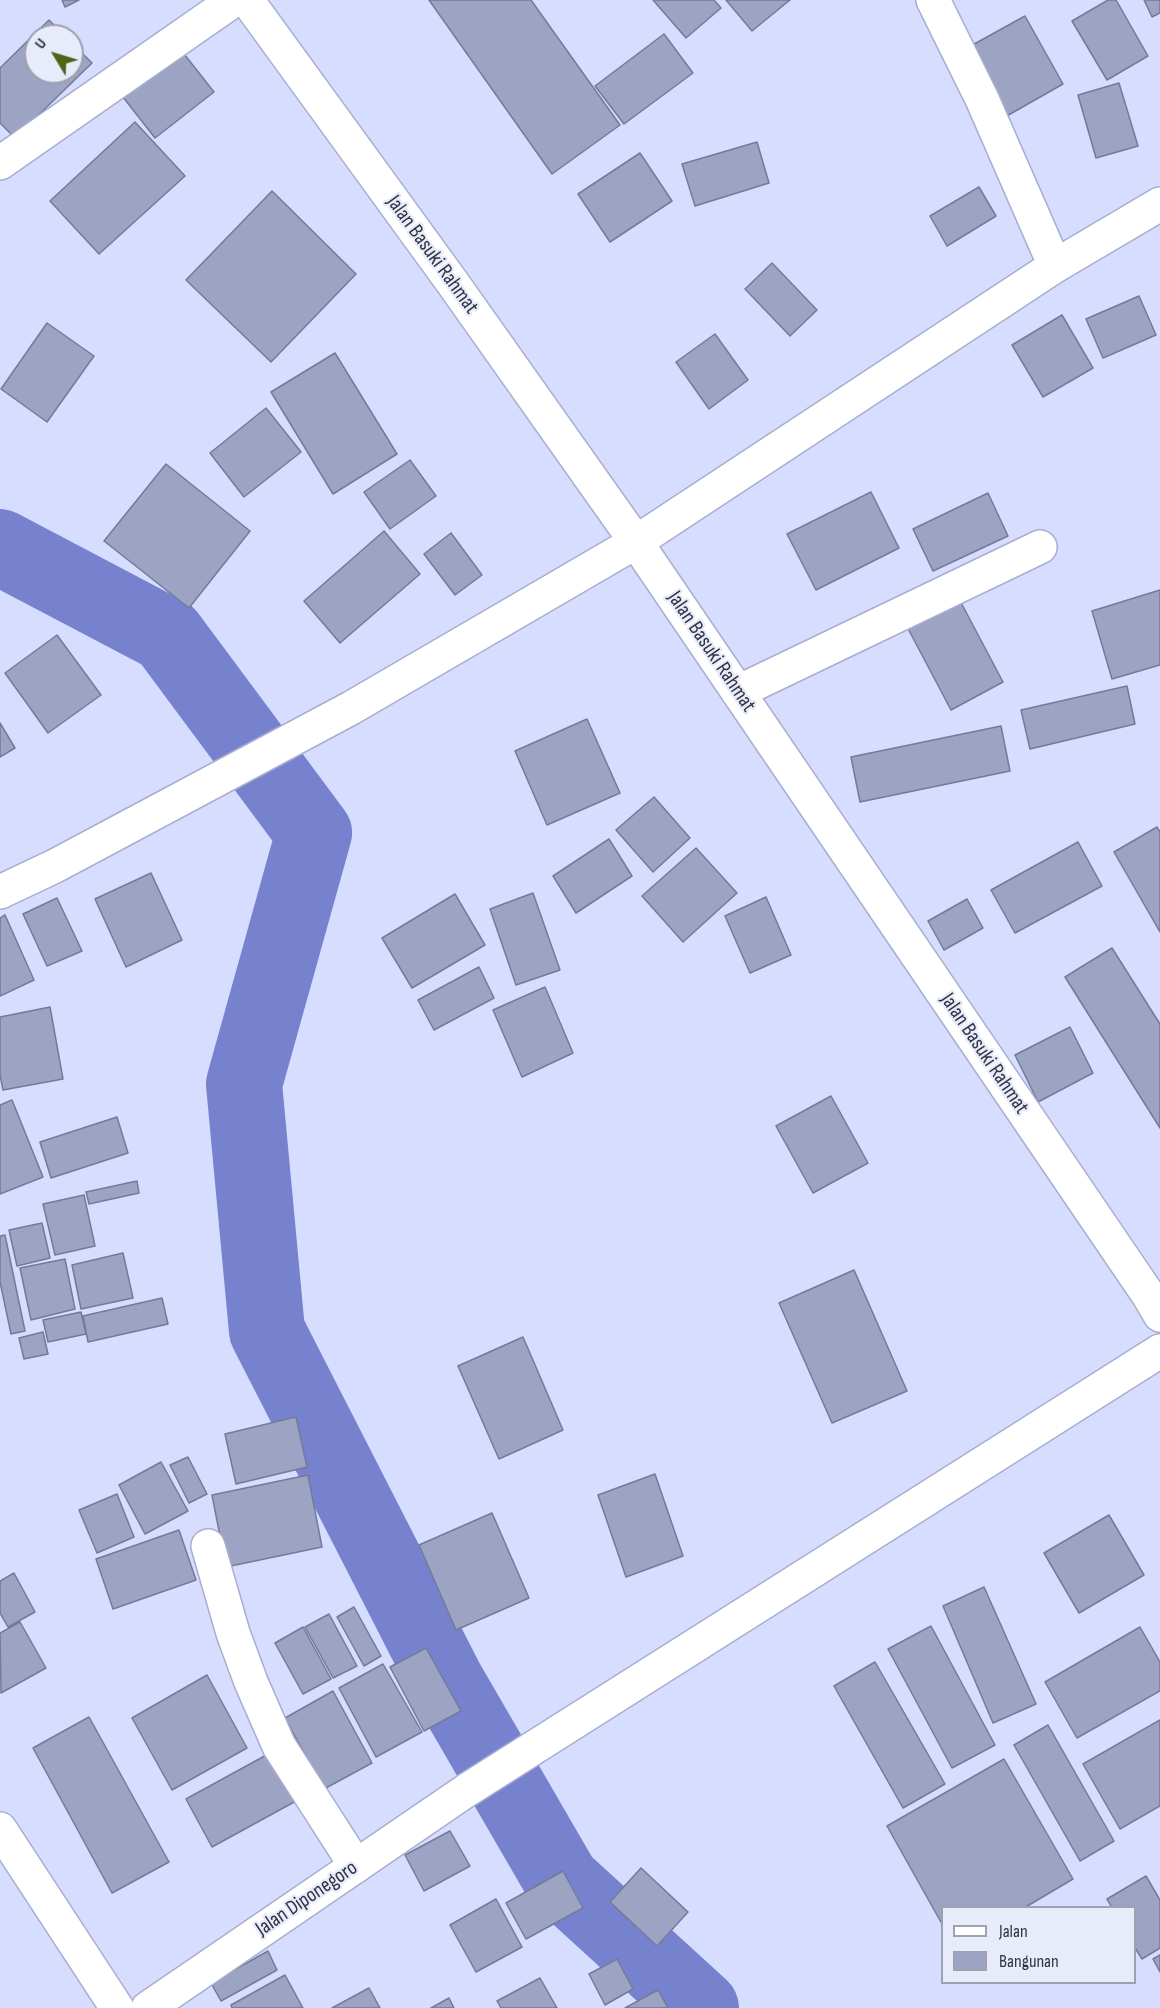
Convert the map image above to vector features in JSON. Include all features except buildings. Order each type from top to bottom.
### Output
[{"type":"street","points":[[0,163],[234,0]]},
{"type":"street","name":"Jalan Basuki Rahmat","points":[[247,0],[452,282],[636,542],[1156,1300]]},
{"type":"street","points":[[933,0],[982,99],[1055,266]]},
{"type":"street","points":[[0,892],[55,866],[351,708],[636,542],[1055,266],[1160,204]]},
{"type":"street","points":[[738,692],[1040,547]]},
{"type":"street","name":"Jalan Diponegoro","points":[[148,2008],[467,1790],[1160,1351]]},
{"type":"street","points":[[208,1546],[233,1634],[279,1746],[356,1866]]},
{"type":"street","points":[[0,1828],[117,2008]]},
{"type":"waterway","points":[[0,547],[167,635],[314,833],[244,1084],[267,1331],[446,1681],[562,1881],[701,2008]]}]
